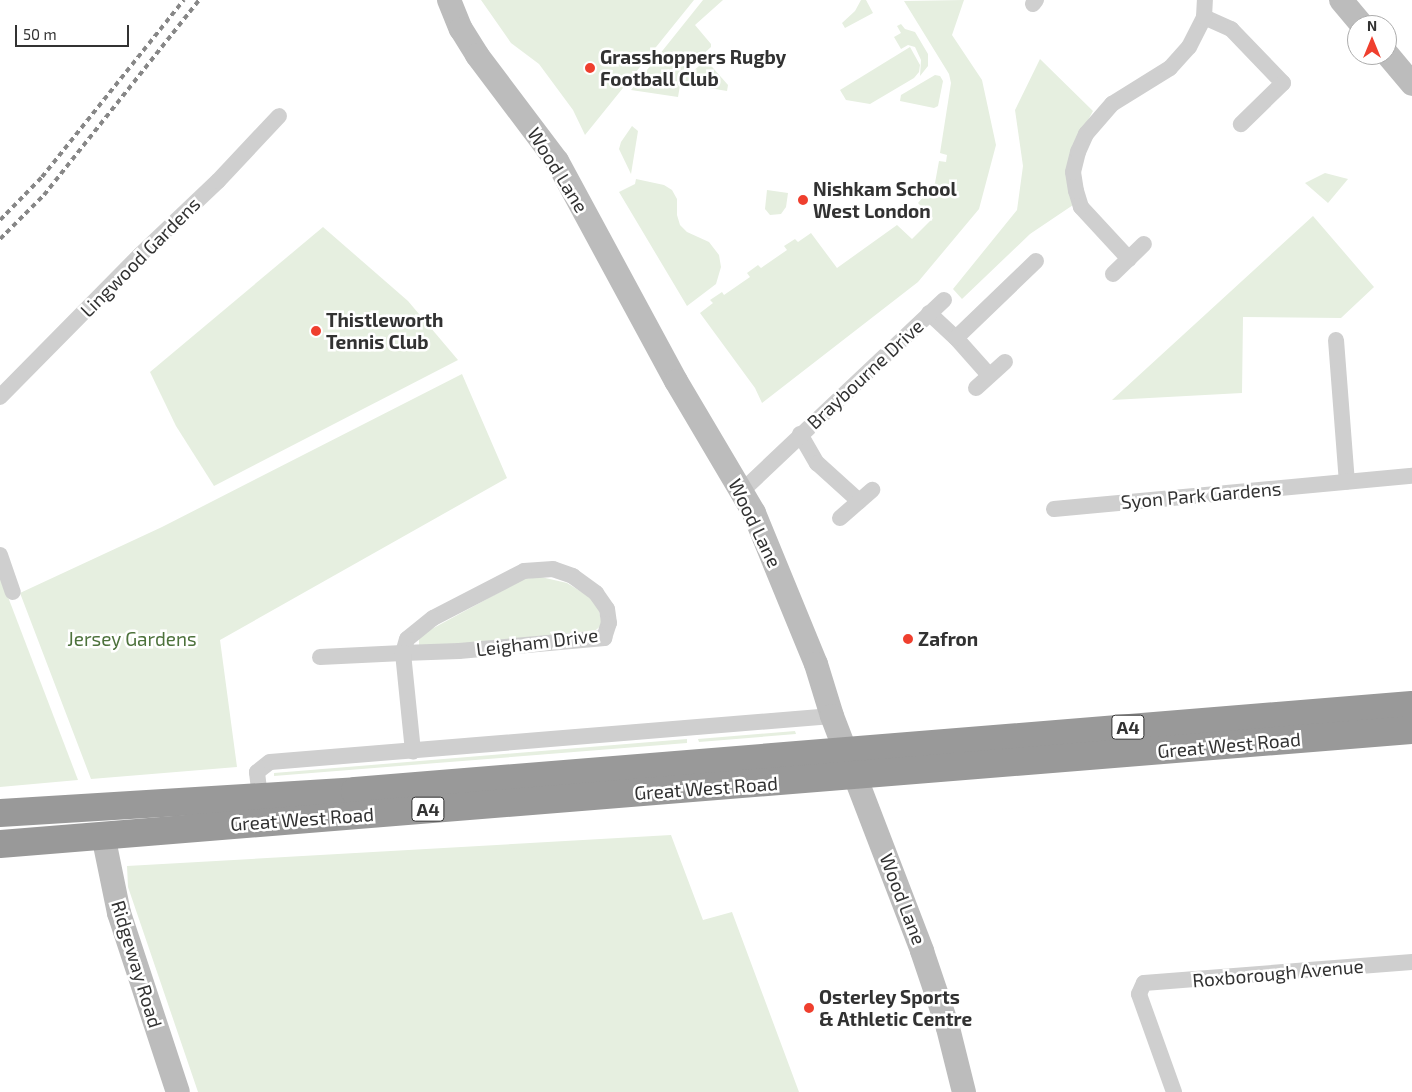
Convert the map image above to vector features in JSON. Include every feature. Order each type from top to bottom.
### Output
[{"type":"highway","name":"Great West Road","points":[[0,813],[260,797],[1412,705]]},
{"type":"highway","name":"Great West Road","points":[[0,844],[1412,730]]},
{"type":"street","name":"Wood Lane","points":[[449,0],[461,29],[477,55],[557,161],[672,373],[754,513],[774,557],[816,664],[832,716],[922,951],[948,1028],[964,1092]]},
{"type":"street","points":[[1129,259],[1092,222],[1081,207],[1073,172],[1078,152],[1098,118],[1112,104],[1170,68],[1189,47],[1204,17],[1205,0]]},
{"type":"street","points":[[1341,0],[1354,15]]},
{"type":"street","points":[[1204,17],[1231,29],[1283,83],[1240,124]]},
{"type":"street","points":[[1396,65],[1412,84]]},
{"type":"street","name":"Lingwood Gardens","points":[[0,397],[140,255],[218,181],[279,116]]},
{"type":"street","points":[[1113,274],[1144,244]]},
{"type":"street","points":[[956,338],[1036,261]]},
{"type":"street","name":"Braybourne Drive","points":[[742,491],[800,434],[944,300]]},
{"type":"street","name":"Braybourne Drive","points":[[929,313],[956,338],[990,375]]},
{"type":"street","points":[[1336,340],[1347,482]]},
{"type":"street","points":[[976,388],[1005,362]]},
{"type":"street","name":"Braybourne Drive","points":[[800,434],[818,463],[859,501]]},
{"type":"street","name":"Syon Park Gardens","points":[[1054,509],[1412,476]]},
{"type":"street","points":[[840,518],[872,490]]},
{"type":"street","points":[[0,556],[13,592]]},
{"type":"street","name":"Leigham Drive","points":[[320,658],[403,653],[604,638],[610,624],[607,610],[596,593],[573,576],[553,569],[524,571],[433,618],[407,639],[403,653]]},
{"type":"street","points":[[403,653],[413,751]]},
{"type":"street","points":[[260,797],[258,772],[262,766],[270,762],[832,716]]},
{"type":"street","name":"Ridgeway Road","points":[[103,835],[119,913],[178,1092]]},
{"type":"street","name":"Roxborough Avenue","points":[[1174,1092],[1139,994],[1144,983],[1412,962]]},
{"type":"green space","name":"Grasshoppers Rugby Football Club","points":[[481,0],[694,0],[585,135],[573,110],[539,64],[511,43]]},
{"type":"green space","points":[[703,0],[723,0],[695,25],[711,44],[711,47],[682,74],[678,97],[631,90]]},
{"type":"green space","points":[[861,0],[866,0],[873,13],[845,28],[842,23],[855,11]]},
{"type":"green space","points":[[964,0],[952,35],[982,80],[996,145],[979,209],[918,282],[762,403],[755,388],[700,313],[713,303],[710,300],[722,292],[724,295],[750,277],[747,273],[758,265],[761,268],[787,250],[784,246],[795,239],[798,242],[811,233],[837,268],[897,225],[912,239],[933,218],[918,203],[935,183],[939,161],[946,162],[947,155],[940,153],[951,83],[949,74],[904,1]]},
{"type":"green space","points":[[901,24],[905,29],[915,32],[928,54],[928,66],[920,76],[921,60],[915,47],[908,45],[901,49],[894,37],[901,33],[897,26]]},
{"type":"green space","points":[[910,47],[920,65],[919,72],[914,78],[870,104],[846,100],[840,90]]},
{"type":"green space","points":[[1040,59],[1093,111],[1076,142],[1076,203],[1030,234],[962,299],[953,289],[1017,210],[1023,166],[1015,110]]},
{"type":"green space","points":[[706,60],[728,85],[727,91],[685,84],[686,77]]},
{"type":"green space","points":[[935,75],[940,76],[943,81],[938,106],[934,108],[900,101],[901,95]]},
{"type":"green space","points":[[632,126],[638,131],[631,174],[619,149],[621,142]]},
{"type":"green space","points":[[1325,173],[1348,179],[1328,203],[1305,183]]},
{"type":"green space","points":[[636,179],[664,185],[672,190],[677,199],[677,215],[680,225],[687,232],[709,242],[719,255],[721,267],[716,284],[687,306],[619,192],[635,184]]},
{"type":"green space","points":[[767,190],[788,193],[786,207],[781,214],[770,215],[765,209]]},
{"type":"green space","points":[[1313,216],[1374,287],[1341,318],[1243,317],[1242,393],[1112,400]]},
{"type":"green space","name":"Thistleworth Tennis Club","points":[[323,227],[408,301],[458,360],[214,486],[176,426],[150,372]]},
{"type":"green space","name":"Jersey Gardens","points":[[462,374],[507,478],[220,640],[237,767],[91,779],[20,593],[162,527]]},
{"type":"green space","name":"Jersey Gardens","points":[[0,576],[78,780],[0,787]]},
{"type":"green space","points":[[541,577],[567,583],[588,596],[598,606],[602,625],[592,633],[419,647],[419,636],[524,579]]},
{"type":"green space","points":[[795,731],[796,734],[699,742],[698,739]]},
{"type":"green space","points":[[687,739],[687,743],[274,776],[274,773]]},
{"type":"green space","points":[[671,835],[703,920],[732,912],[799,1092],[198,1092],[128,887],[127,866]]},
{"type":"railway","points":[[0,220],[42,177],[184,0]]},
{"type":"railway","points":[[0,239],[44,195],[199,0]]},
{"type":"place","name":"Grasshoppers Rugby Football Club","points":[[590,68]]},
{"type":"place","name":"Nishkam School West London","points":[[803,200]]},
{"type":"place","name":"Thistleworth Tennis Club","points":[[316,331]]},
{"type":"place","name":"Zafron","points":[[908,639]]},
{"type":"place","name":"Osterley Sports & Athletic Centre","points":[[809,1008]]}]
